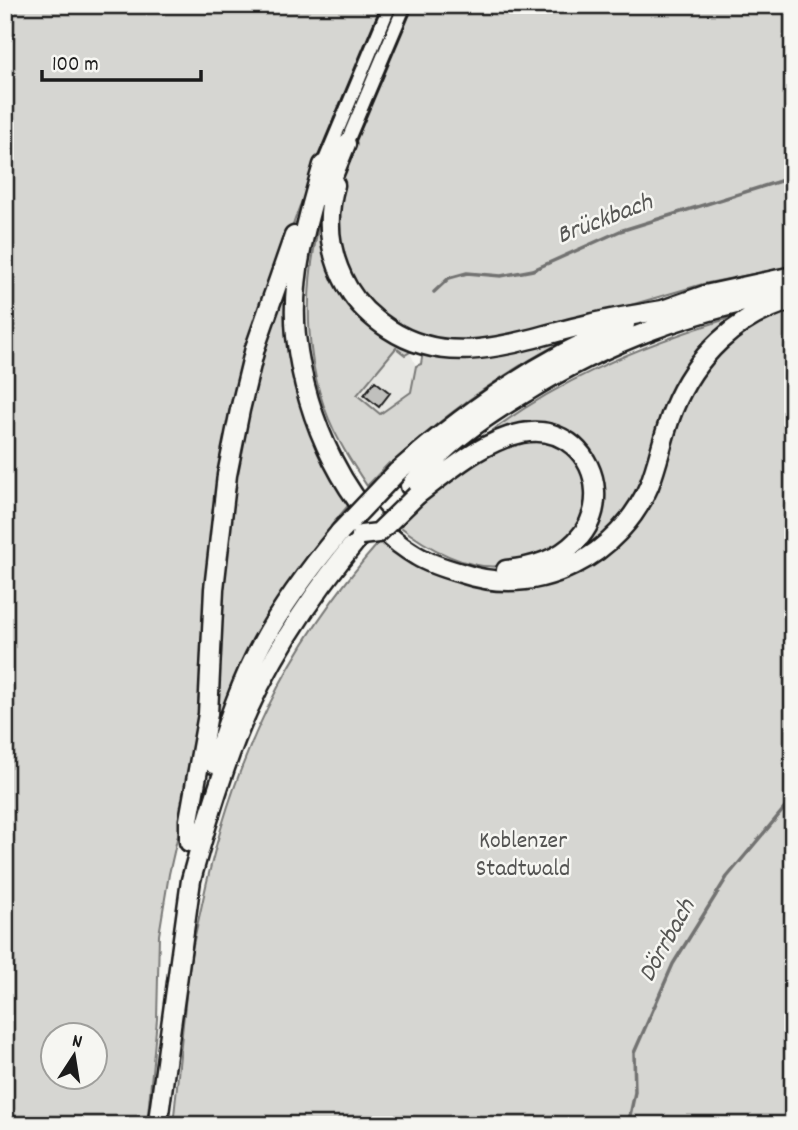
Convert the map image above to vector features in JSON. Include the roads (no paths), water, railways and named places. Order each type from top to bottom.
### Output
[{"type":"highway","points":[[346,144],[328,222],[332,251],[353,296],[379,323],[407,339],[429,347],[457,351],[484,349],[521,343],[588,324],[663,310]]},
{"type":"highway","points":[[346,144],[314,228],[304,297],[311,369],[320,403],[334,437],[362,486],[398,531],[421,548],[478,569],[528,568],[550,561],[573,544],[590,524],[595,508],[596,492],[590,471],[576,450],[562,440],[536,432],[506,437],[408,484]]},
{"type":"highway","points":[[323,165],[306,227],[295,296],[295,333],[300,370],[310,407],[336,467],[372,518],[417,556],[477,578],[505,582],[532,580],[554,574],[595,553],[617,534],[630,519],[645,493],[674,409],[702,357],[723,336],[744,321],[793,300]]},
{"type":"highway","points":[[189,842],[189,820],[208,714],[214,589],[227,475],[240,410],[269,307],[323,165]]},
{"type":"highway","points":[[408,484],[434,439],[505,387],[582,344],[705,295],[793,276]]},
{"type":"highway","points":[[351,538],[276,655],[236,738],[201,842],[191,880],[158,1121],[167,973],[175,911],[189,842],[225,732],[261,645],[300,584],[448,447],[532,388],[593,353],[654,327],[691,315],[793,291]]},
{"type":"street","points":[[323,165],[390,5]]},
{"type":"street","points":[[346,144],[405,5]]},
{"type":"waterway","name":"Brückbach","points":[[434,292],[449,278],[467,273],[501,276],[533,270],[620,231],[793,177]]},
{"type":"waterway","name":"Dörrbach","points":[[628,1125],[635,1092],[634,1053],[673,964],[727,877],[793,798]]},
{"type":"park label","name":"Koblenzer Stadtwald","points":[[523,856]]}]
